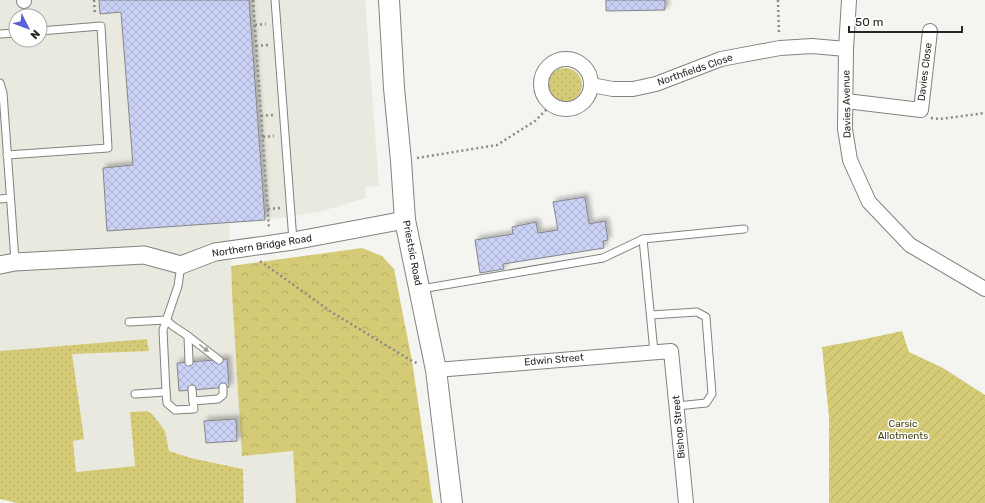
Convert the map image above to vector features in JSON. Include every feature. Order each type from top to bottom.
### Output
[{"type":"main road","name":"Priestsic Road","points":[[389,0],[394,88],[405,220],[436,370],[452,503]]},
{"type":"street","name":"Davies Avenue","points":[[849,0],[846,49],[846,129],[850,160],[869,202],[910,244],[985,289]]},
{"type":"street","name":"Davies Close","points":[[846,101],[921,110],[930,31]]},
{"type":"street","name":"Northfields Close","points":[[591,85],[613,89],[633,89],[656,84],[721,59],[780,48],[812,46],[846,49]]},
{"type":"street","points":[[564,59],[580,63],[586,69],[590,77],[591,85],[586,99],[573,107],[558,107],[552,104],[546,98],[542,90],[541,82],[548,66],[555,61],[564,59]]},
{"type":"street","name":"Northern Bridge Road","points":[[181,265],[215,252],[293,242],[405,220]]},
{"type":"street","points":[[8,263],[144,255],[181,265]]},
{"type":"street","name":"Edwin Street","points":[[436,370],[672,350]]},
{"type":"street","name":"Bishop Street","points":[[672,350],[686,503]]},
{"type":"lane","points":[[275,0],[293,242]]},
{"type":"lane","points":[[7,156],[108,148],[100,26],[48,30]]},
{"type":"lane","points":[[0,83],[3,93],[10,198],[8,263]]},
{"type":"lane","points":[[0,199],[10,198]]},
{"type":"lane","points":[[419,289],[603,258],[643,239],[744,229]]},
{"type":"lane","points":[[643,239],[654,352]]},
{"type":"lane","points":[[181,265],[178,286],[163,330],[167,403],[175,410],[194,409],[192,389]]},
{"type":"lane","points":[[651,315],[697,312],[706,317],[712,394],[706,403],[677,406]]},
{"type":"lane","points":[[129,322],[166,320],[219,360]]},
{"type":"lane","points":[[188,336],[189,362]]},
{"type":"lane","points":[[194,400],[218,399],[223,395],[223,387]]},
{"type":"lane","points":[[135,394],[166,392]]},
{"type":"path","points":[[94,0],[96,26]]},
{"type":"path","points":[[253,0],[268,209],[260,261],[333,313],[412,361],[436,370]]},
{"type":"path","points":[[778,0],[780,48]]},
{"type":"path","points":[[401,161],[496,145],[535,121],[552,104]]},
{"type":"path","points":[[921,110],[920,117],[940,119],[985,112]]},
{"type":"path","points":[[268,209],[284,208]]},
{"type":"shaded area","points":[[0,0],[365,0],[379,186],[365,187],[366,198],[319,212],[265,220],[229,223],[242,455],[293,451],[296,503],[245,503],[243,469],[191,458],[169,451],[165,431],[147,411],[130,412],[135,466],[76,472],[73,441],[83,439],[70,346],[0,351]]},
{"type":"green space","points":[[562,68],[568,68],[577,73],[581,79],[581,91],[577,97],[568,102],[562,102],[553,97],[548,88],[548,82],[553,73]]},
{"type":"green space","points":[[362,248],[382,256],[394,269],[412,361],[433,503],[296,503],[293,451],[242,456],[231,266]]},
{"type":"green space","name":"Carsic Allotments","points":[[902,331],[909,352],[943,368],[985,395],[985,503],[829,503],[829,417],[822,347]]},
{"type":"green space","points":[[147,339],[149,351],[72,354],[84,439],[73,441],[76,472],[135,466],[130,412],[147,411],[153,415],[165,431],[169,451],[191,458],[243,469],[244,503],[17,503],[0,499],[0,351]]},
{"type":"building","points":[[99,0],[249,0],[265,220],[107,231],[103,168],[133,165],[121,12],[100,14]]},
{"type":"building","points":[[606,0],[665,0],[665,10],[606,11]]},
{"type":"building","points":[[585,197],[589,224],[605,221],[608,240],[603,241],[604,248],[503,264],[504,269],[480,273],[475,240],[513,234],[512,227],[536,222],[538,233],[558,230],[553,202]]},
{"type":"building","points":[[227,359],[229,387],[179,391],[177,363]]},
{"type":"building","points":[[236,419],[237,441],[206,443],[204,421]]}]
